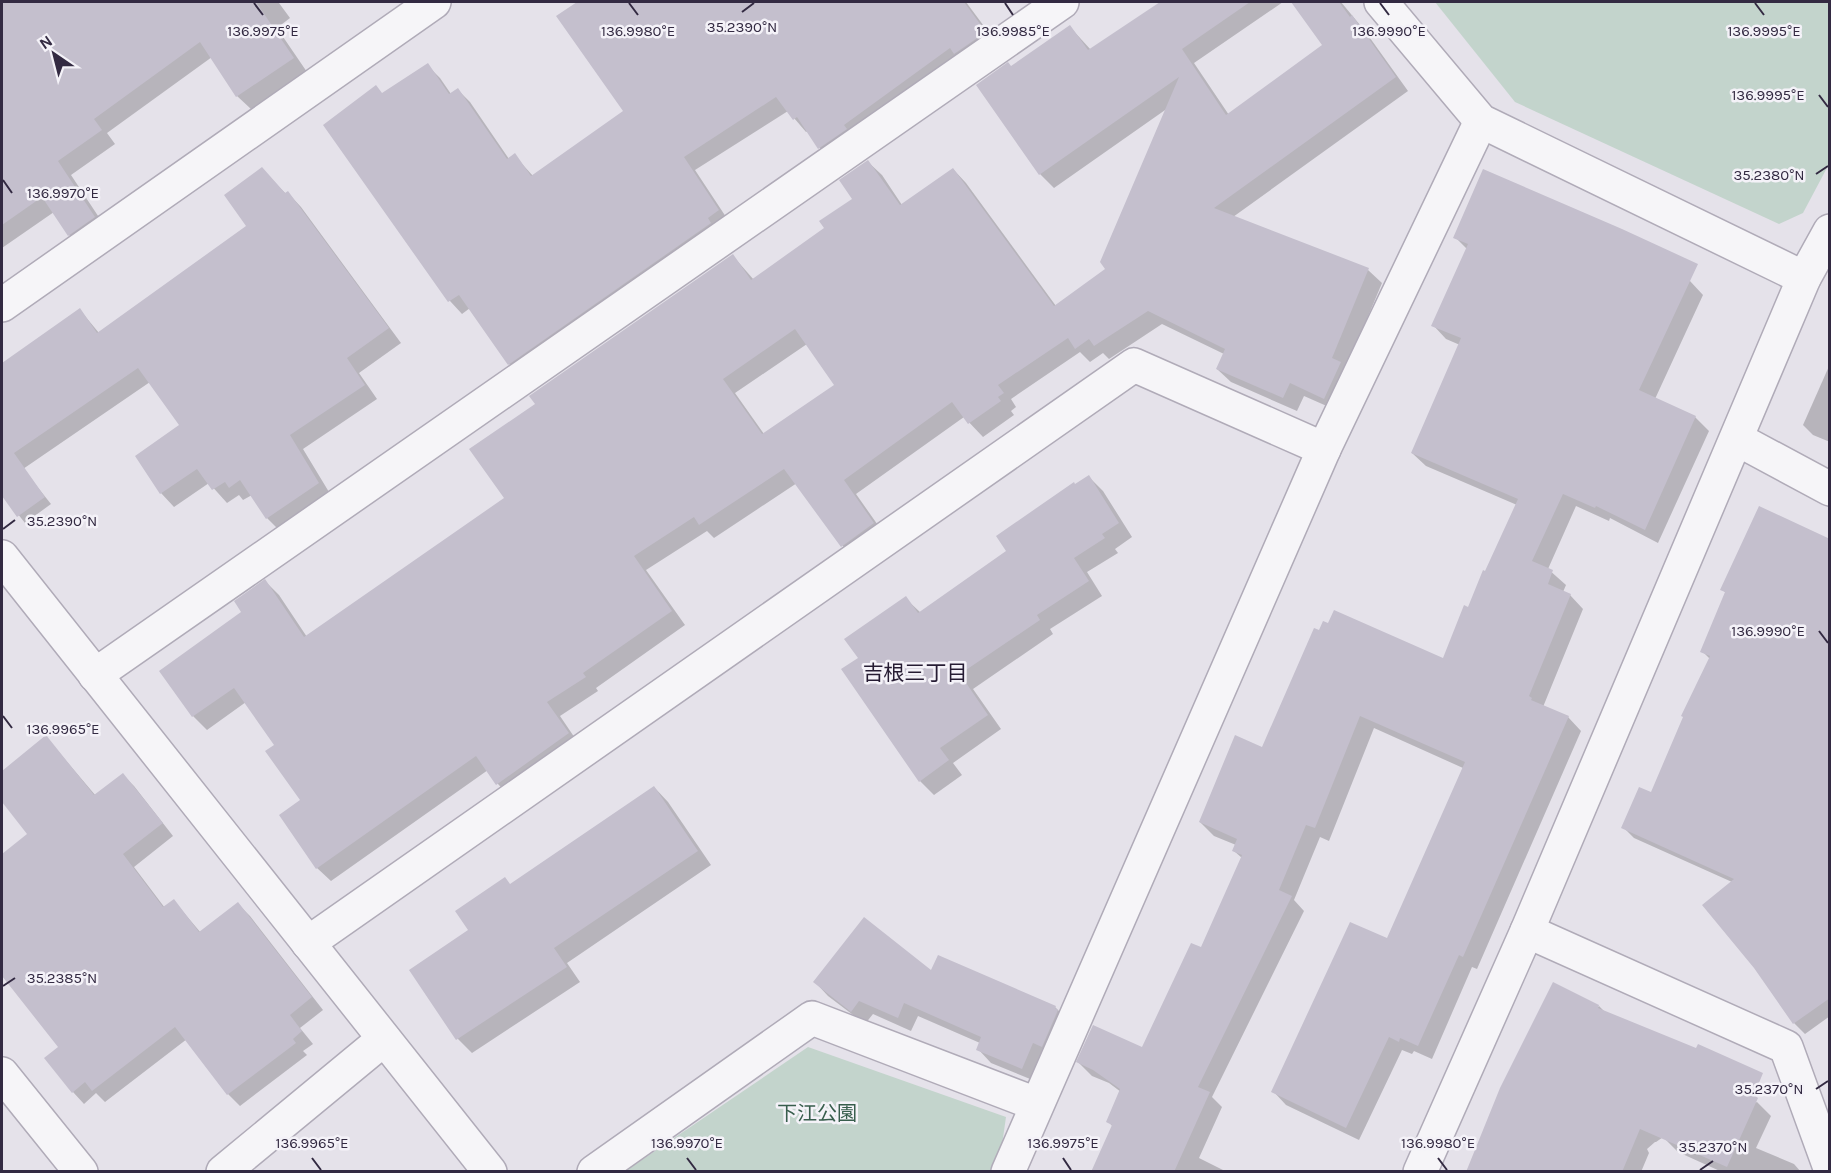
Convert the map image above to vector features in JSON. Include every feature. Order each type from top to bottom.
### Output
[{"type":"street","points":[[2,305],[434,2]]},
{"type":"street","points":[[95,675],[1062,2]]},
{"type":"street","points":[[1382,2],[1481,121],[1804,278]]},
{"type":"street","points":[[1008,1172],[1324,449],[1481,121]]},
{"type":"street","points":[[1420,1172],[1527,931],[1804,278],[1830,231]]},
{"type":"street","points":[[308,944],[1134,365],[1324,449]]},
{"type":"street","points":[[1737,439],[1830,489]]},
{"type":"street","points":[[2,557],[490,1172]]},
{"type":"street","points":[[1527,931],[1786,1047],[1829,1165],[1826,1172]]},
{"type":"street","points":[[594,1172],[812,1018],[1036,1104]]},
{"type":"street","points":[[224,1172],[384,1039]]},
{"type":"street","points":[[2,1074],[81,1172]]},
{"type":"green space","points":[[1435,2],[1829,2],[1829,164],[1803,213],[1779,224],[1515,102]]},
{"type":"green space","name":"下江公園","points":[[808,1047],[1006,1117],[1002,1145],[991,1171],[624,1172]]},
{"type":"building","points":[[2,2],[256,2],[294,58],[236,97],[200,42],[94,119],[102,130],[58,161],[95,217],[68,236],[42,197],[2,225]]},
{"type":"building","points":[[577,2],[964,2],[986,32],[954,54],[950,48],[844,125],[847,129],[818,149],[797,117],[793,120],[776,97],[684,157],[719,210],[708,218],[711,223],[508,365],[459,295],[448,302],[323,125],[376,85],[382,93],[428,63],[449,94],[458,88],[507,159],[515,153],[531,176],[623,111],[556,16]]},
{"type":"building","points":[[1160,2],[1250,2],[1182,49],[1226,115],[1322,45],[1291,2],[1339,2],[1350,17],[1352,15],[1396,77],[1214,208],[1369,268],[1332,358],[1341,362],[1324,399],[1290,383],[1283,398],[1216,369],[1225,349],[1148,311],[1094,346],[1089,339],[1075,349],[1068,338],[998,385],[1004,393],[998,397],[1001,401],[968,424],[952,402],[844,480],[874,523],[841,547],[784,469],[699,525],[694,517],[634,556],[672,611],[583,673],[586,677],[547,702],[569,733],[496,785],[476,756],[316,869],[279,815],[300,800],[265,751],[274,745],[234,688],[192,717],[159,671],[241,612],[234,601],[265,579],[304,637],[504,498],[469,449],[535,404],[529,396],[733,254],[751,280],[824,228],[819,221],[852,199],[839,180],[868,160],[900,205],[953,168],[1054,306],[1105,269],[1100,262],[1179,77],[1039,175],[976,85],[1008,62],[1011,66],[1070,25],[1088,50]],"holes":[[[795,329],[834,385],[762,434],[723,379]]]},
{"type":"building","points":[[262,167],[285,193],[288,191],[389,328],[347,358],[365,385],[290,435],[319,483],[266,519],[240,480],[229,488],[225,482],[212,490],[197,469],[160,494],[135,456],[179,425],[138,368],[14,453],[45,497],[17,517],[2,496],[2,363],[80,308],[97,333],[246,226],[224,195]]},
{"type":"building","points":[[1483,169],[1698,264],[1639,390],[1696,416],[1645,530],[1596,506],[1595,508],[1563,494],[1532,561],[1553,570],[1548,584],[1571,594],[1529,696],[1531,700],[1569,716],[1463,957],[1459,955],[1418,1046],[1400,1038],[1399,1042],[1389,1037],[1346,1128],[1271,1092],[1350,922],[1387,938],[1465,762],[1360,716],[1315,828],[1306,825],[1279,890],[1292,896],[1198,1087],[1210,1092],[1174,1172],[1091,1172],[1112,1125],[1106,1122],[1120,1089],[1093,1070],[1076,1062],[1093,1025],[1142,1047],[1191,943],[1201,947],[1242,855],[1232,851],[1237,839],[1199,822],[1235,735],[1262,747],[1314,628],[1319,630],[1323,621],[1328,623],[1334,610],[1443,658],[1464,605],[1468,607],[1483,570],[1485,571],[1518,499],[1411,453],[1461,338],[1431,326],[1468,244],[1453,238]]},
{"type":"building","points":[[1089,475],[1119,523],[1102,534],[1105,538],[1074,558],[1089,581],[1037,615],[1040,620],[960,674],[988,715],[940,748],[949,760],[919,782],[841,669],[858,658],[844,639],[906,596],[918,613],[1006,551],[996,536],[1074,482],[1075,484]]},
{"type":"building","points":[[1759,506],[1830,539],[1830,998],[1793,1024],[1754,968],[1702,905],[1734,879],[1621,828],[1639,787],[1651,792],[1683,717],[1681,716],[1710,656],[1700,652],[1725,592],[1720,590]]},
{"type":"building","points":[[46,735],[94,795],[123,773],[163,823],[123,854],[163,907],[174,899],[199,932],[238,902],[312,997],[290,1015],[302,1031],[293,1039],[296,1043],[227,1095],[175,1027],[92,1091],[85,1082],[72,1093],[44,1058],[58,1047],[2,976],[2,854],[27,834],[2,802],[2,771]]},
{"type":"building","points":[[654,786],[698,851],[554,948],[567,967],[456,1040],[409,970],[468,930],[455,911],[505,877],[510,884]]},
{"type":"building","points":[[864,917],[931,970],[938,955],[1056,1006],[1058,1010],[1042,1047],[1033,1043],[1022,1069],[976,1050],[981,1037],[904,1003],[898,1018],[859,1001],[851,1012],[813,982]]},
{"type":"building","points":[[1553,982],[1599,1005],[1598,1008],[1696,1048],[1698,1044],[1763,1073],[1754,1095],[1758,1098],[1727,1167],[1640,1129],[1622,1172],[1466,1172],[1500,1088]]},
{"type":"district","name":"吉根三丁目","points":[[915,673]]}]
